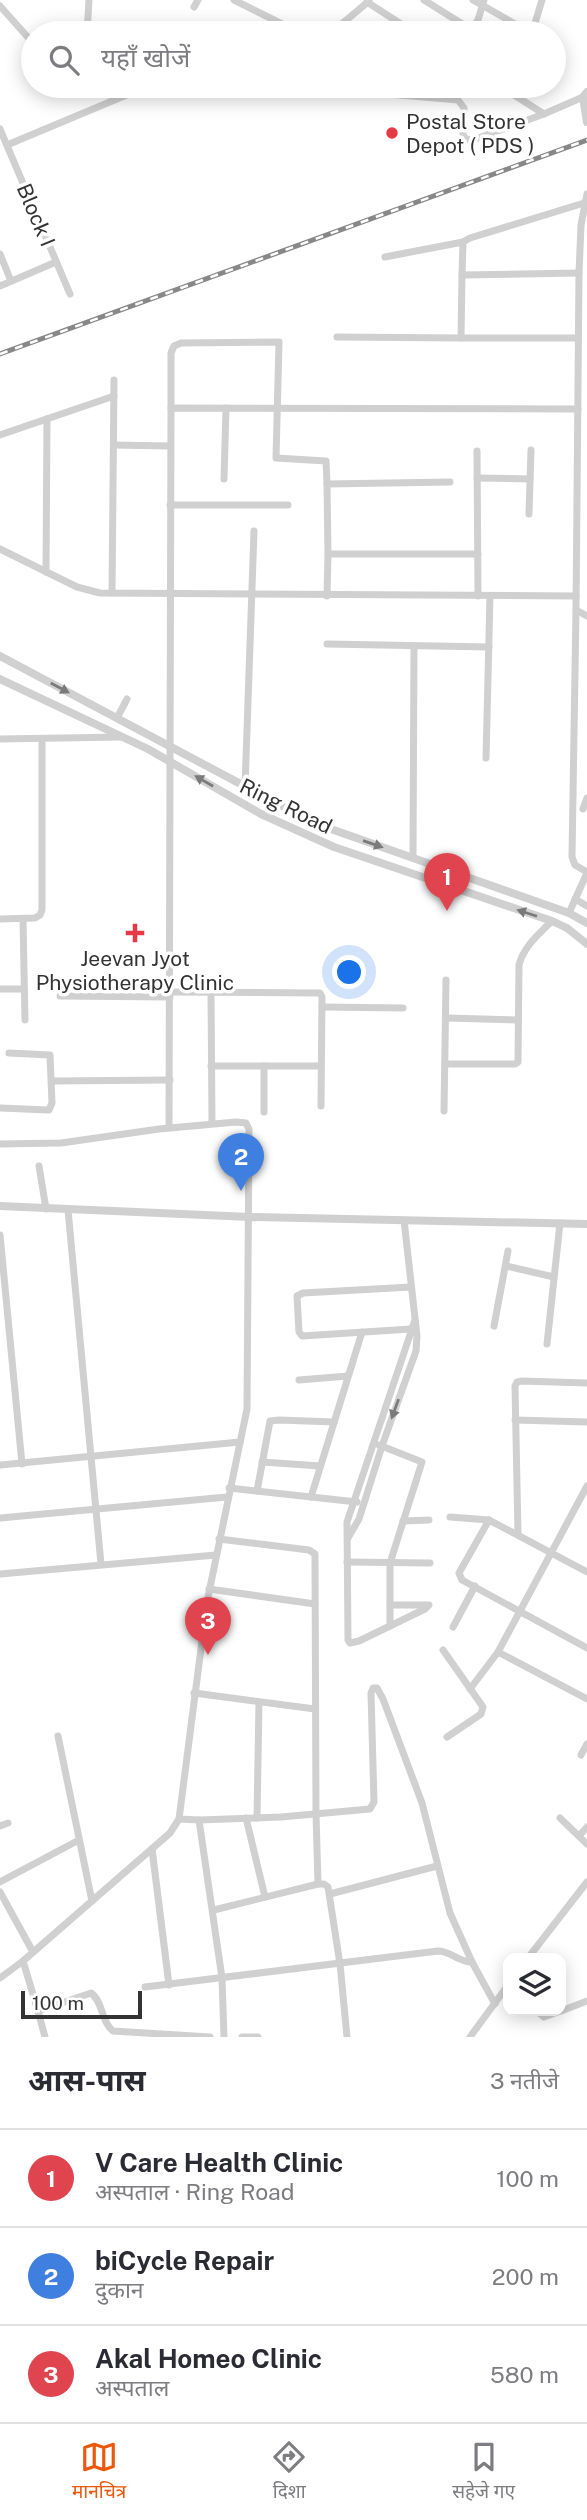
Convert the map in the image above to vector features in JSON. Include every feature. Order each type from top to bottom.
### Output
[{"type":"street","points":[[88,21],[89,0]]},
{"type":"street","points":[[234,0],[276,21]]},
{"type":"street","points":[[424,0],[455,21]]},
{"type":"street","points":[[473,0],[483,3],[512,21]]},
{"type":"street","points":[[535,21],[542,0]]},
{"type":"street","points":[[345,21],[369,1],[398,21]]},
{"type":"street","points":[[475,21],[483,3]]},
{"type":"street","points":[[0,6],[21,30]]},
{"type":"street","points":[[447,98],[458,100],[464,108],[463,135],[466,139],[473,140],[544,114],[585,94],[587,122]]},
{"type":"street","points":[[7,145],[119,98]]},
{"type":"street","points":[[520,98],[544,114]]},
{"type":"street","name":"Block I","points":[[0,129],[70,294]]},
{"type":"street","points":[[569,913],[587,873],[575,865],[572,857],[577,440],[583,369],[578,338],[579,273],[587,194]]},
{"type":"street","points":[[385,257],[463,242],[584,203]]},
{"type":"street","points":[[461,338],[463,242]]},
{"type":"street","points":[[0,254],[11,282]]},
{"type":"street","points":[[0,286],[56,262]]},
{"type":"street","points":[[462,275],[579,273]]},
{"type":"street","points":[[337,337],[578,338]]},
{"type":"street","points":[[169,1128],[170,446],[171,353],[174,346],[181,343],[279,342],[276,458],[326,461],[327,596]]},
{"type":"street","points":[[113,593],[114,380]]},
{"type":"street","points":[[0,435],[114,396]]},
{"type":"street","points":[[172,408],[578,410]]},
{"type":"street","points":[[224,479],[226,408]]},
{"type":"street","points":[[46,572],[47,419]]},
{"type":"street","points":[[577,440],[587,440]]},
{"type":"street","points":[[114,445],[170,446]]},
{"type":"street","points":[[529,514],[531,450]]},
{"type":"street","points":[[477,451],[478,596]]},
{"type":"street","points":[[477,478],[530,479]]},
{"type":"street","points":[[327,484],[450,482]]},
{"type":"street","points":[[170,505],[288,505]]},
{"type":"street","points":[[245,787],[254,531]]},
{"type":"street","points":[[0,549],[88,591],[253,596],[576,596]]},
{"type":"street","points":[[577,553],[587,558]]},
{"type":"street","points":[[328,554],[478,554]]},
{"type":"street","points":[[486,758],[490,596]]},
{"type":"street","points":[[576,610],[587,616]]},
{"type":"street","points":[[327,644],[489,647]]},
{"type":"street","points":[[413,857],[414,647]]},
{"type":"street","name":"Ring Road","points":[[0,656],[314,823],[569,913],[587,923]]},
{"type":"street","name":"Ring Road","points":[[0,679],[169,760],[261,814],[334,847],[552,921],[567,928],[587,944]]},
{"type":"street","points":[[117,718],[127,699]]},
{"type":"street","points":[[0,739],[123,737]]},
{"type":"street","points":[[0,919],[35,918],[43,910],[42,740]]},
{"type":"street","points":[[583,809],[587,798]]},
{"type":"street","points":[[575,900],[587,906]]},
{"type":"street","points":[[23,919],[25,1020]]},
{"type":"street","points":[[445,1064],[515,1064],[519,1058],[519,976],[522,955],[552,921]]},
{"type":"street","points":[[444,1111],[446,980]]},
{"type":"street","points":[[0,989],[24,989]]},
{"type":"street","points":[[211,991],[212,1124]]},
{"type":"street","points":[[60,996],[316,991],[322,997],[321,1105]]},
{"type":"street","points":[[322,1007],[403,1008]]},
{"type":"street","points":[[446,1018],[518,1020]]},
{"type":"street","points":[[0,1108],[49,1110],[52,1103],[50,1055],[9,1054]]},
{"type":"street","points":[[211,1066],[321,1066]]},
{"type":"street","points":[[264,1066],[264,1112]]},
{"type":"street","points":[[52,1081],[170,1080]]},
{"type":"street","points":[[0,1144],[61,1143],[169,1128],[246,1123],[249,1129],[250,1217],[247,1409],[209,1589],[178,1819],[170,1833],[0,1978]]},
{"type":"street","points":[[38,1166],[46,1209]]},
{"type":"street","points":[[0,1206],[250,1217],[587,1224]]},
{"type":"street","points":[[68,1210],[101,1564]]},
{"type":"street","points":[[390,1605],[429,1605],[350,1643],[347,1522],[416,1351],[404,1220]]},
{"type":"street","points":[[547,1344],[559,1223]]},
{"type":"street","points":[[0,1236],[22,1464]]},
{"type":"street","points":[[494,1326],[508,1251]]},
{"type":"street","points":[[506,1266],[554,1277]]},
{"type":"street","points":[[411,1287],[303,1293],[298,1296],[299,1332],[302,1336],[411,1329]]},
{"type":"street","points":[[348,1538],[359,1519],[364,1503],[393,1381],[415,1320]]},
{"type":"street","points":[[311,1497],[362,1332]]},
{"type":"street","points":[[299,1380],[348,1376]]},
{"type":"street","points":[[393,1381],[404,1385]]},
{"type":"street","points":[[518,1534],[514,1391],[517,1382],[587,1383]]},
{"type":"street","points":[[257,1491],[269,1424],[273,1420],[334,1422]]},
{"type":"street","points":[[515,1420],[587,1422]]},
{"type":"street","points":[[0,1465],[240,1443]]},
{"type":"street","points":[[377,1445],[422,1462],[390,1563],[390,1626]]},
{"type":"street","points":[[262,1462],[320,1466]]},
{"type":"street","points":[[470,1689],[498,1652],[587,1486]]},
{"type":"street","points":[[0,1518],[228,1492],[257,1491],[364,1503]]},
{"type":"street","points":[[450,1517],[489,1520],[587,1572]]},
{"type":"street","points":[[403,1521],[429,1520]]},
{"type":"street","points":[[489,1520],[460,1573],[462,1580],[587,1648]]},
{"type":"street","points":[[219,1538],[313,1552],[318,1884]]},
{"type":"street","points":[[0,1574],[216,1555]]},
{"type":"street","points":[[347,1562],[430,1563]]},
{"type":"street","points":[[453,1627],[475,1586]]},
{"type":"street","points":[[209,1589],[315,1604]]},
{"type":"street","points":[[443,1650],[482,1704],[483,1710],[447,1737]]},
{"type":"street","points":[[498,1652],[587,1699]]},
{"type":"street","points":[[178,1819],[257,1818],[366,1809],[373,1806],[371,1693],[373,1688],[377,1688],[416,1786],[450,1913],[471,1962],[495,2004]]},
{"type":"street","points":[[194,1693],[315,1709]]},
{"type":"street","points":[[257,1818],[259,1702]]},
{"type":"street","points":[[58,1736],[92,1901]]},
{"type":"street","points":[[581,1755],[587,1745]]},
{"type":"street","points":[[246,1818],[265,1897]]},
{"type":"street","points":[[560,1818],[587,1844]]},
{"type":"street","points":[[199,1820],[222,1978],[224,2037]]},
{"type":"street","points":[[0,1826],[8,1823]]},
{"type":"street","points":[[579,1836],[587,1827]]},
{"type":"street","points":[[0,1882],[79,1840]]},
{"type":"street","points":[[152,1849],[169,1985]]},
{"type":"street","points":[[330,1894],[437,1866]]},
{"type":"street","points":[[532,1953],[587,1882]]},
{"type":"street","points":[[214,1910],[324,1884],[330,1894],[347,2037]]},
{"type":"street","points":[[0,1892],[33,1952]]},
{"type":"street","points":[[145,1987],[443,1951],[460,1961],[471,1962]]},
{"type":"street","points":[[23,1961],[45,2037]]},
{"type":"street","points":[[470,2037],[503,1992]]},
{"type":"street","points":[[38,2011],[90,1993],[96,1996],[107,2027],[113,2031],[210,2037]]},
{"type":"street","points":[[566,2009],[587,2001]]},
{"type":"street","points":[[242,2037],[258,2037]]},
{"type":"railway","points":[[0,354],[587,140]]},
{"type":"place","name":"Postal Store Depot ( PDS )","points":[[392,133]]},
{"type":"place","name":"V Care Health Clinic","points":[[447,911]]},
{"type":"place","name":"Jeevan Jyot Physiotherapy Clinic","points":[[135,933]]},
{"type":"place","name":"biCycle Repair","points":[[241,1191]]},
{"type":"place","name":"Akal Homeo Clinic","points":[[208,1655]]}]
